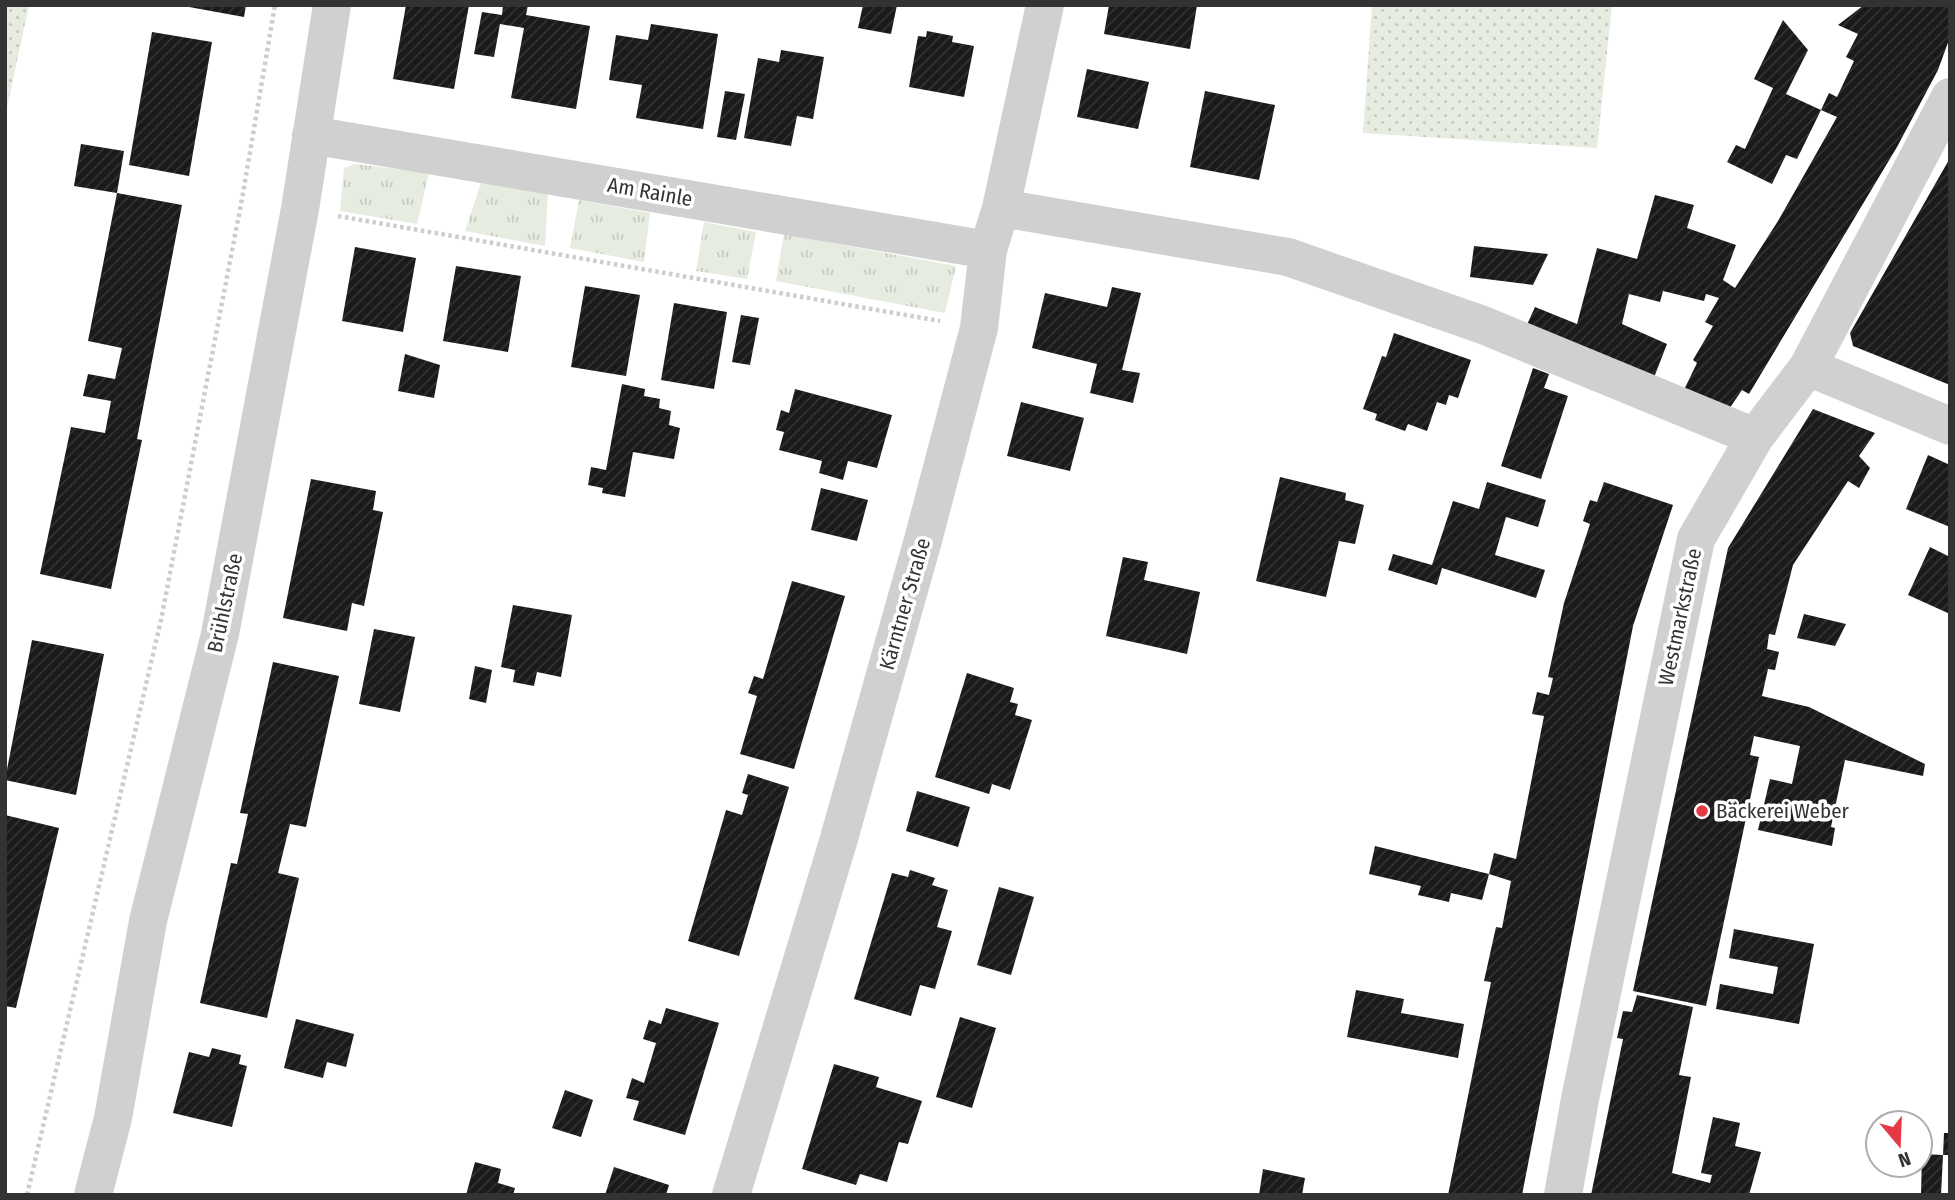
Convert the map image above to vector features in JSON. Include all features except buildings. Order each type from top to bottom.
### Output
[{"type":"street","name":"Brühlstraße","points":[[93,1195],[113,1118],[148,920],[219,634],[299,209],[332,5]]},
{"type":"street","name":"Kärntner Straße","points":[[731,1195],[841,829],[979,328],[988,250],[1001,208],[1045,5]]},
{"type":"street","name":"Westmarkstraße","points":[[1563,1195],[1580,1099],[1696,539],[1755,437],[1808,367],[1950,97]]},
{"type":"street","name":"Am Rainle","points":[[311,135],[988,250]]},
{"type":"street","points":[[1001,208],[1287,257],[1483,326],[1755,437]]},
{"type":"street","points":[[1808,367],[1950,426]]},
{"type":"path","points":[[27,1195],[161,620],[242,199],[275,5]]},
{"type":"path","points":[[299,209],[979,328]]},
{"type":"green space","points":[[5,5],[29,5],[5,117]]},
{"type":"green space","points":[[1372,5],[1612,5],[1597,148],[1363,133]]},
{"type":"green space","points":[[355,164],[429,173],[417,224],[340,211],[344,168]]},
{"type":"green space","points":[[481,183],[548,192],[545,246],[465,231]]},
{"type":"green space","points":[[579,200],[650,213],[644,262],[570,248]]},
{"type":"green space","points":[[704,222],[756,232],[747,279],[696,271]]},
{"type":"green space","points":[[784,234],[956,266],[945,313],[776,281]]},
{"type":"place","name":"Bäckerei Weber","points":[[1702,811]]}]
